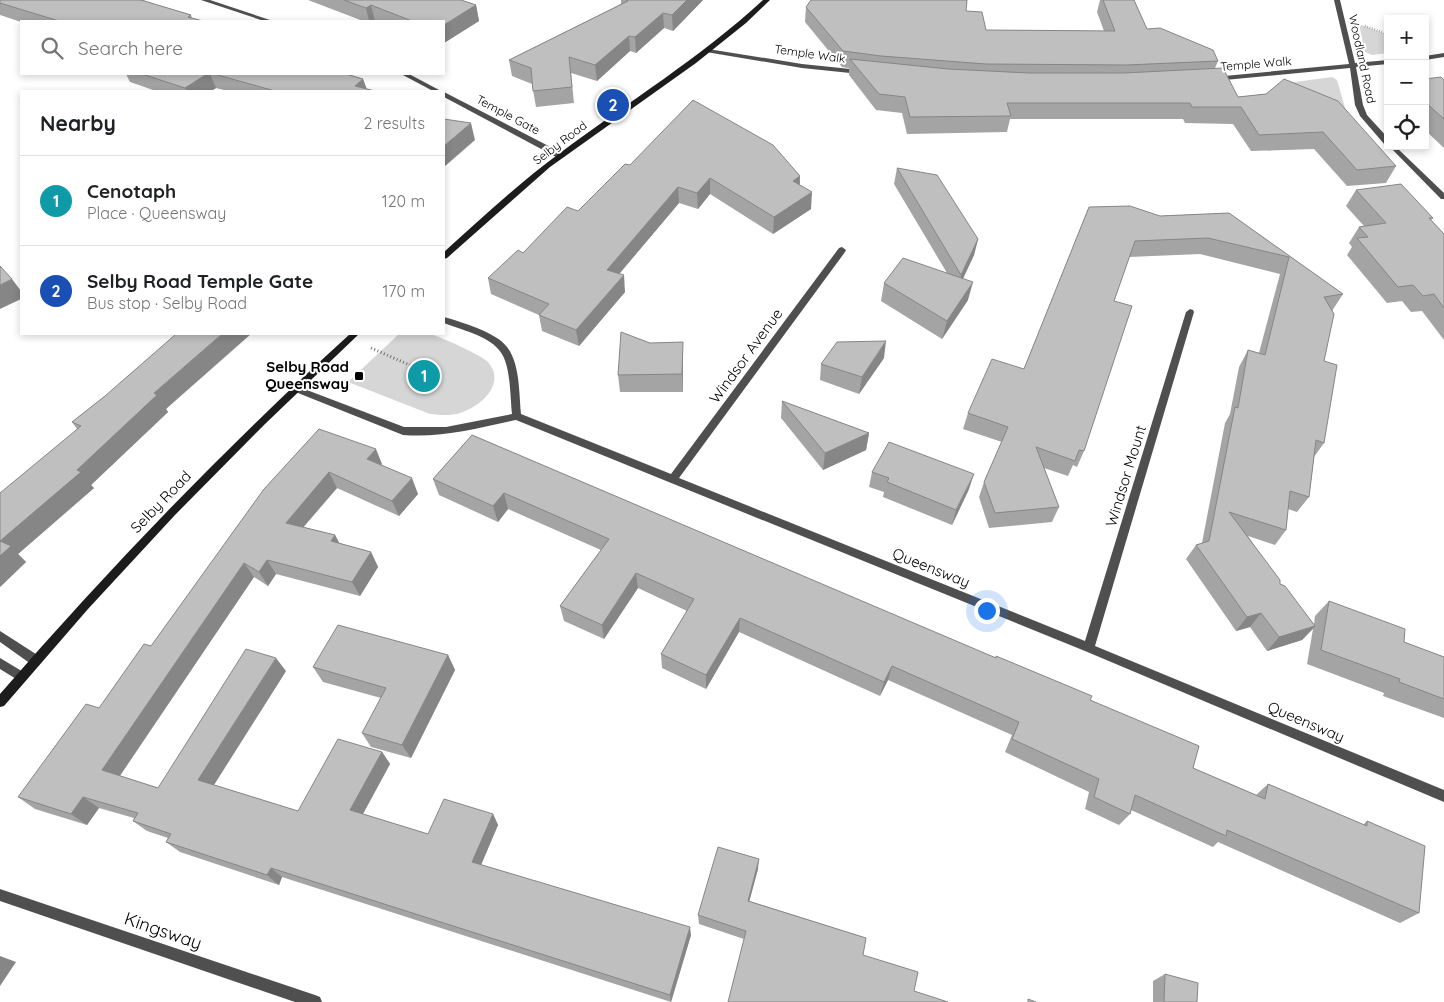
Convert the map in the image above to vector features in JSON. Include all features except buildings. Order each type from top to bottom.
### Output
[{"type":"main road","name":"Selby Road","points":[[445,255],[561,156],[708,51],[767,0]]},
{"type":"main road","name":"Selby Road","points":[[0,702],[35,660],[189,492],[352,336]]},
{"type":"street","points":[[204,0],[267,20]]},
{"type":"street","name":"Woodland Road","points":[[1337,0],[1353,67],[1359,105],[1364,116],[1384,138]]},
{"type":"street","name":"Temple Walk","points":[[708,51],[802,66],[867,73]]},
{"type":"street","points":[[1429,57],[1444,55]]},
{"type":"street","name":"Temple Walk","points":[[1209,80],[1384,63]]},
{"type":"street","points":[[406,75],[436,90]]},
{"type":"street","name":"Temple Gate","points":[[445,95],[561,156]]},
{"type":"street","points":[[1395,150],[1444,197]]},
{"type":"street","name":"Windsor Avenue","points":[[673,479],[842,250]]},
{"type":"street","name":"Windsor Mount","points":[[1089,648],[1190,312]]},
{"type":"street","points":[[296,389],[403,431],[422,433],[442,432],[517,416],[508,358],[502,348],[492,340],[445,320]]},
{"type":"street","name":"Queensway","points":[[517,416],[1089,648],[1444,796]]},
{"type":"street","points":[[0,636],[35,660]]},
{"type":"street","points":[[0,663],[21,677]]},
{"type":"street","name":"Kingsway","points":[[0,895],[315,1002]]},
{"type":"path","points":[[352,336],[414,367]]},
{"type":"shaded area","points":[[1359,24],[1384,33],[1384,54],[1372,55],[1365,52]]},
{"type":"shaded area","points":[[1332,77],[1337,80],[1346,111],[1280,84]]},
{"type":"shaded area","points":[[398,335],[433,335],[461,346],[488,362],[493,370],[494,378],[489,394],[483,400],[468,410],[453,415],[430,414],[348,382]]},
{"type":"place","name":"Selby Road Temple Gate","points":[[613,105]]},
{"type":"place","name":"Selby Road Queensway","points":[[359,376]]},
{"type":"place","name":"Cenotaph","points":[[424,376]]}]
